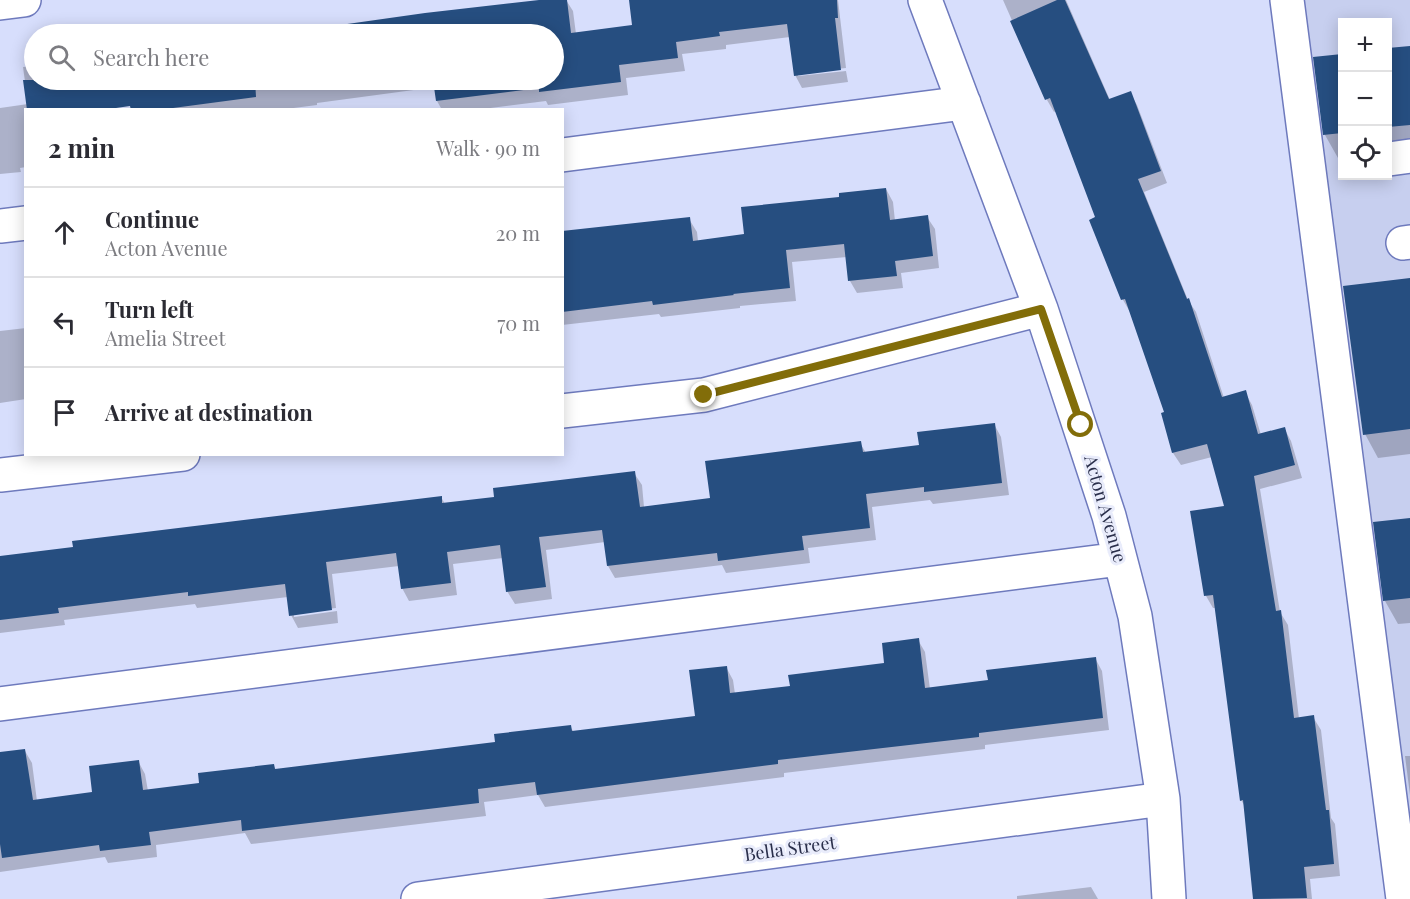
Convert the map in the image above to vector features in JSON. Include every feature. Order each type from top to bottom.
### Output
[{"type":"street","points":[[0,3],[24,0]]},
{"type":"street","name":"Acton Avenue","points":[[924,0],[1041,309],[1081,425],[1120,559],[1135,616],[1163,799],[1169,899]]},
{"type":"street","points":[[1287,0],[1403,899]]},
{"type":"street","points":[[564,155],[964,104]]},
{"type":"street","points":[[0,226],[24,223]]},
{"type":"street","points":[[564,411],[704,395],[1041,309]]},
{"type":"street","points":[[0,476],[166,456]]},
{"type":"street","points":[[0,704],[1120,559]]},
{"type":"street","name":"Bella Street","points":[[418,899],[1163,799]]},
{"type":"shaded area","points":[[1278,0],[1410,0],[1410,899]]},
{"type":"building","points":[[539,0],[567,0],[571,33],[632,25],[629,0],[837,0],[838,18],[835,18],[841,70],[794,76],[787,24],[719,32],[720,36],[676,42],[678,58],[619,65],[621,82],[564,89],[564,24],[347,24]]},
{"type":"building","points":[[1057,0],[1065,0],[1109,99],[1131,91],[1161,171],[1138,179],[1187,299],[1189,298],[1222,397],[1246,390],[1258,434],[1285,427],[1295,465],[1254,476],[1276,611],[1281,610],[1294,718],[1314,715],[1326,810],[1329,810],[1334,864],[1304,867],[1307,898],[1253,899],[1243,800],[1240,801],[1213,595],[1204,596],[1190,511],[1224,506],[1207,444],[1172,453],[1161,413],[1164,412],[1125,299],[1121,300],[1089,220],[1095,217],[1050,98],[1045,100],[1010,21]]},
{"type":"building","points":[[1410,46],[1410,125],[1392,127],[1392,48]]},
{"type":"building","points":[[1338,54],[1338,133],[1323,135],[1313,57]]},
{"type":"building","points":[[24,90],[256,90],[256,97],[173,108],[130,108],[130,106],[27,108]]},
{"type":"building","points":[[434,90],[523,90],[436,101]]},
{"type":"building","points":[[886,188],[890,220],[928,215],[933,256],[895,261],[897,276],[848,281],[844,244],[786,250],[790,288],[653,305],[652,301],[564,312],[564,231],[690,217],[693,241],[744,234],[741,207],[839,197],[839,193]]},
{"type":"building","points":[[1410,278],[1410,429],[1363,435],[1343,286]]},
{"type":"building","points":[[995,423],[1002,483],[924,492],[924,487],[866,494],[870,528],[802,536],[804,550],[718,561],[717,553],[607,566],[602,530],[539,537],[546,587],[506,592],[500,545],[447,552],[451,583],[401,589],[396,553],[326,562],[332,610],[289,616],[285,584],[188,596],[188,592],[58,608],[59,613],[0,620],[0,556],[73,547],[72,541],[442,496],[442,503],[494,497],[493,488],[635,471],[640,507],[710,498],[705,461],[861,441],[863,452],[919,445],[917,432]]},
{"type":"building","points":[[1410,518],[1410,598],[1383,601],[1373,522]]},
{"type":"building","points":[[919,638],[925,688],[988,680],[986,670],[1096,657],[1103,718],[979,733],[979,737],[778,760],[778,764],[537,795],[535,782],[478,789],[479,803],[242,831],[241,820],[149,832],[151,845],[100,851],[99,845],[2,858],[0,752],[25,749],[33,800],[92,792],[89,766],[139,760],[143,790],[199,783],[198,773],[274,764],[275,769],[495,742],[494,734],[571,725],[572,731],[695,716],[689,670],[727,666],[730,693],[790,686],[788,675],[884,663],[882,643]]},
{"type":"route","points":[[704,395],[861,353],[1041,309],[1081,425]]}]
